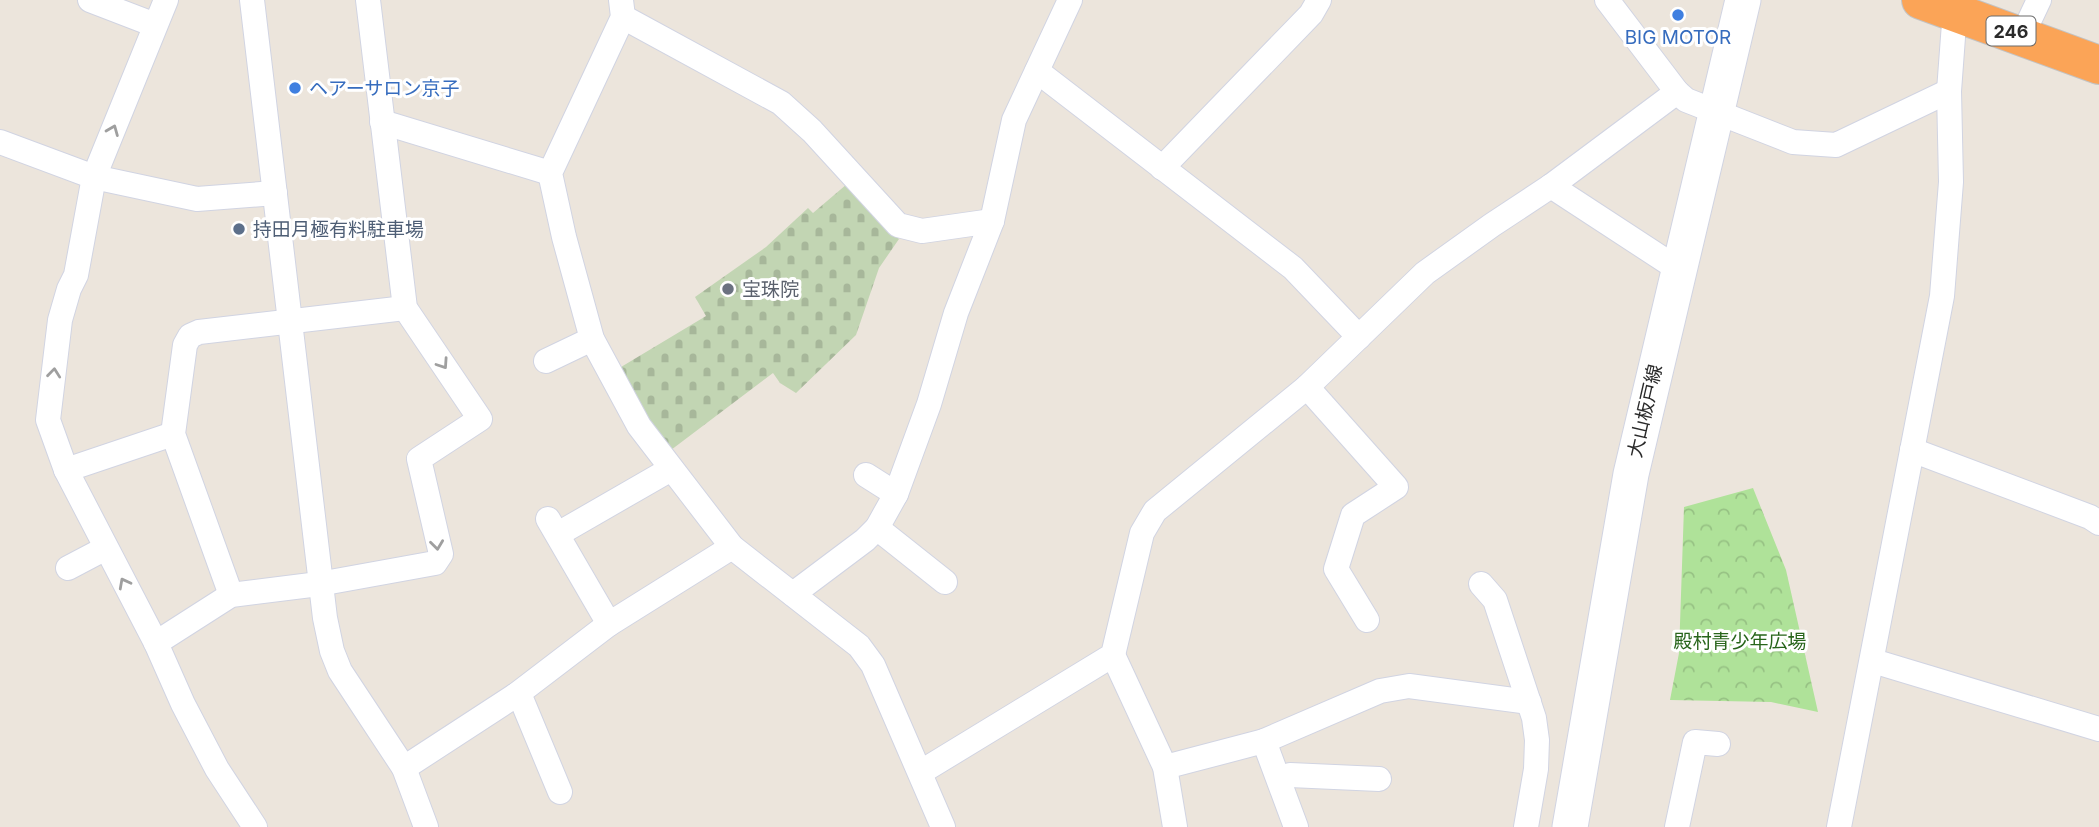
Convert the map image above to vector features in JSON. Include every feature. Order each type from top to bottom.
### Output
[{"type":"highway","name":"246","points":[[1938,5],[2099,65]]},
{"type":"main road","name":"大山板戸線","points":[[1570,827],[1631,474],[1743,0]]},
{"type":"street","points":[[90,0],[155,25]]},
{"type":"street","points":[[166,0],[94,177],[76,275],[68,289],[60,320],[48,420],[66,470],[156,643],[183,704],[212,759],[255,827]]},
{"type":"street","points":[[252,0],[319,584],[332,651],[340,671],[404,768],[426,827]]},
{"type":"street","points":[[156,643],[231,595],[319,584],[435,563],[441,554],[419,459],[480,419],[405,308],[368,0]]},
{"type":"street","points":[[793,594],[865,540],[877,528],[896,494],[929,404],[956,313],[992,221],[1014,120],[1070,0]]},
{"type":"street","points":[[1162,168],[1311,15],[1319,0]]},
{"type":"street","points":[[1607,0],[1677,92],[1686,100],[1793,142],[1836,145],[1950,91]]},
{"type":"street","points":[[2022,36],[2039,0]]},
{"type":"street","points":[[1839,827],[1942,296],[1951,182],[1950,91],[1938,5]]},
{"type":"street","points":[[943,827],[873,665],[859,646],[733,547],[639,426],[592,339],[564,237],[550,173],[622,8],[781,103],[812,131],[898,225],[922,231],[992,221]]},
{"type":"street","points":[[1037,71],[1293,268],[1359,337]]},
{"type":"street","points":[[1175,827],[1165,767],[1113,655],[1142,533],[1156,511],[1307,387],[1425,273],[1551,186],[1677,92]]},
{"type":"street","points":[[382,122],[550,173]]},
{"type":"street","points":[[0,142],[94,177],[197,199],[275,192]]},
{"type":"street","points":[[1551,186],[1678,268]]},
{"type":"street","points":[[231,595],[173,434],[185,345],[190,336],[199,332],[405,308]]},
{"type":"street","points":[[547,361],[592,339]]},
{"type":"street","points":[[1307,387],[1402,493],[1353,515],[1336,569],[1360,594],[1367,620]]},
{"type":"street","points":[[66,470],[173,434]]},
{"type":"street","points":[[1912,450],[2013,486],[2099,523]]},
{"type":"street","points":[[609,624],[553,526],[671,469]]},
{"type":"street","points":[[866,475],[896,494]]},
{"type":"street","points":[[877,528],[945,582]]},
{"type":"street","points":[[404,768],[516,695],[609,624],[733,547]]},
{"type":"street","points":[[68,568],[106,548]]},
{"type":"street","points":[[1481,584],[1495,600],[1529,702],[1537,740],[1536,769],[1526,827]]},
{"type":"street","points":[[920,772],[1113,655]]},
{"type":"street","points":[[1873,661],[2099,729]]},
{"type":"street","points":[[1165,767],[1264,741],[1380,691],[1409,686],[1529,702]]},
{"type":"street","points":[[516,695],[523,703],[560,792]]},
{"type":"street","points":[[1264,741],[1296,827]]},
{"type":"street","points":[[1677,827],[1698,742]]},
{"type":"street","points":[[1279,779],[1290,775],[1379,779]]},
{"type":"green space","points":[[847,184],[899,239],[879,268],[856,335],[796,393],[780,383],[773,373],[667,453],[616,370],[706,316],[695,297],[766,247],[808,208],[813,213]]},
{"type":"green space","name":"殿村青少年広場","points":[[1753,488],[1786,570],[1818,712],[1771,702],[1670,700],[1679,653],[1684,507]]},
{"type":"place","name":"BIG MOTOR","points":[[1678,15]]},
{"type":"place","name":"ヘアーサロン京子","points":[[295,88]]},
{"type":"place","name":"持田月極有料駐車場","points":[[239,229]]},
{"type":"place","name":"宝珠院","points":[[728,289]]}]
